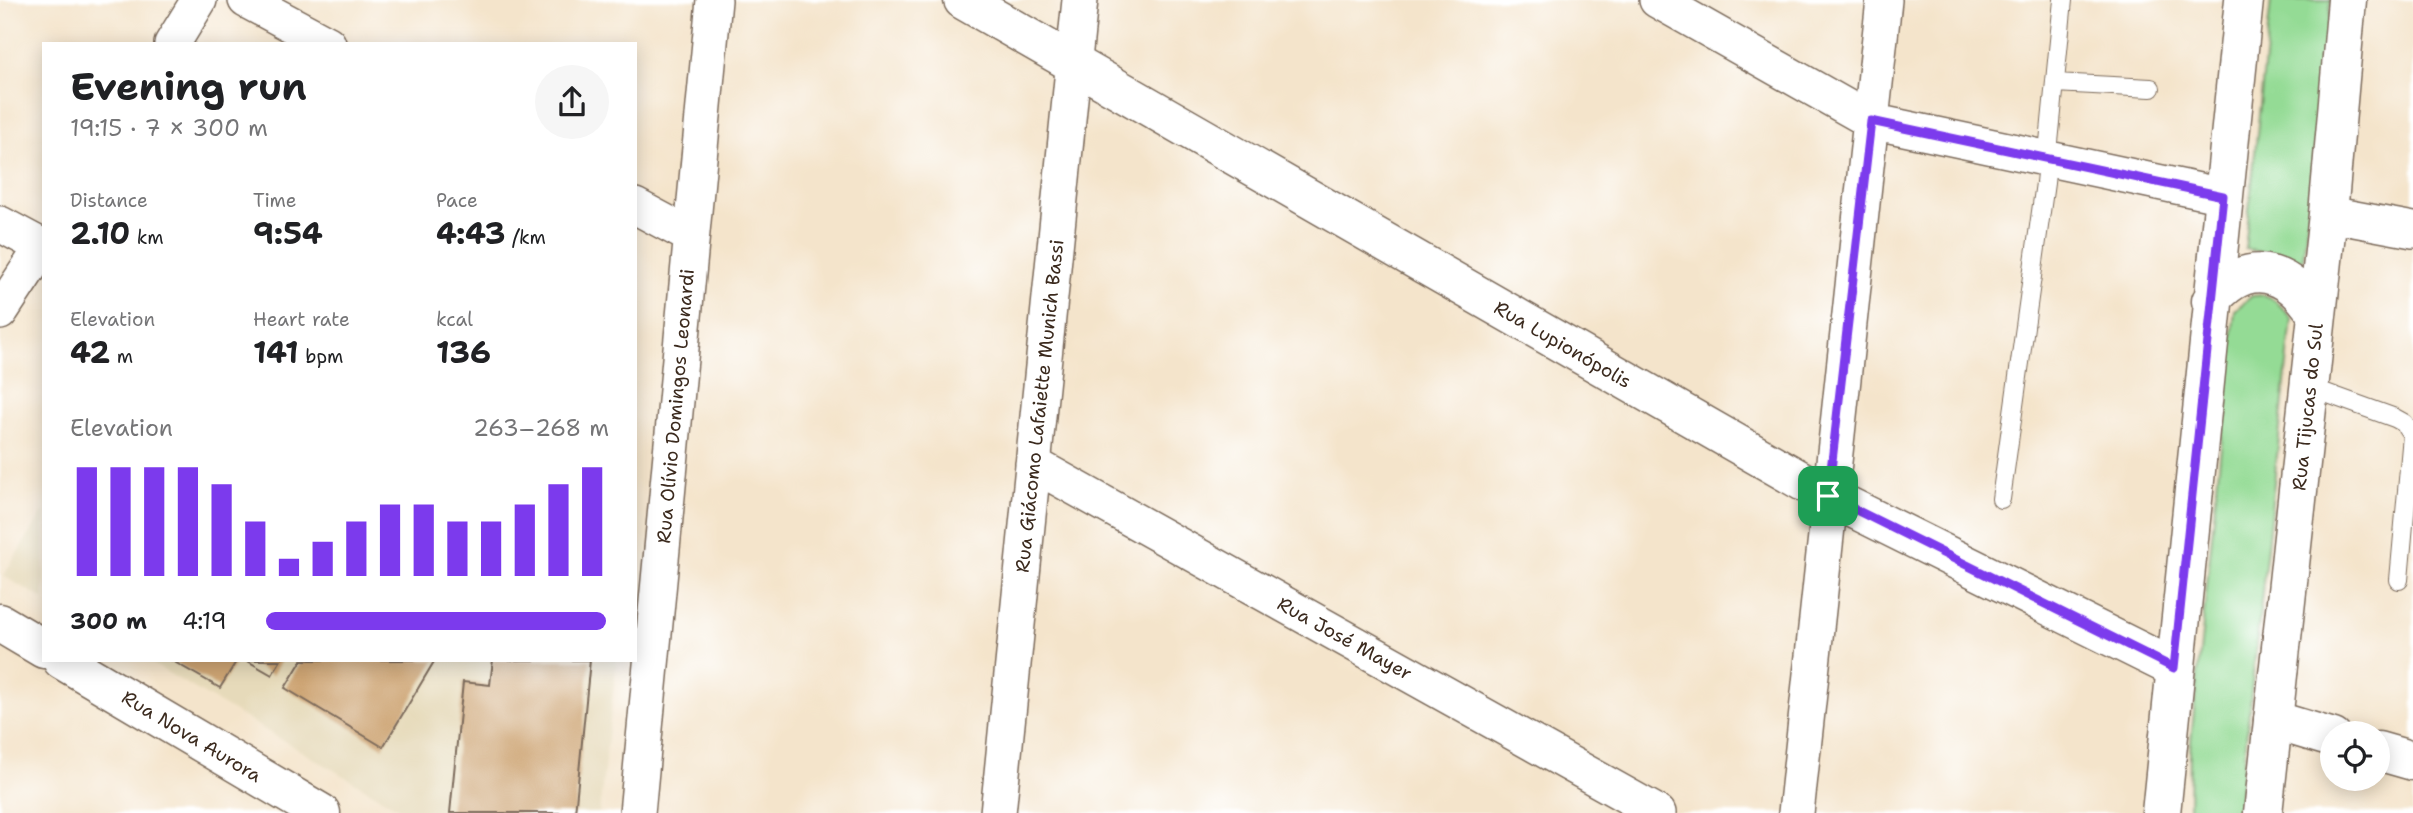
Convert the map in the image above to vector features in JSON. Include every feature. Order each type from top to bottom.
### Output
[{"type":"main road","name":"Rua Lupionópolis","points":[[963,0],[1828,496],[2174,668]]},
{"type":"main road","points":[[2161,813],[2211,301],[2244,0]]},
{"type":"main road","name":"Rua Tijucas do Sul","points":[[2263,813],[2328,214],[2347,0]]},
{"type":"main road","points":[[2211,301],[2232,281],[2260,273],[2288,281],[2300,290],[2317,315]]},
{"type":"main road","points":[[0,623],[42,648]]},
{"type":"main road","name":"Rua Nova Aurora","points":[[65,662],[321,813]]},
{"type":"main road","points":[[2273,720],[2320,734]]},
{"type":"main road","points":[[2390,754],[2413,761]]},
{"type":"street","points":[[173,42],[199,0]]},
{"type":"street","points":[[246,0],[324,42]]},
{"type":"street","name":"Rua Olívio Domingos Leonardi","points":[[637,813],[714,0]]},
{"type":"street","name":"Rua Giácomo Lafaiette Munich Bassi","points":[[1002,811],[1033,464],[1080,0]]},
{"type":"street","points":[[1657,0],[1871,121],[2223,196]]},
{"type":"street","points":[[1796,813],[1828,496],[1884,0]]},
{"type":"street","points":[[637,207],[691,236]]},
{"type":"street","points":[[2328,214],[2413,230]]},
{"type":"street","points":[[0,224],[42,245]]},
{"type":"street","points":[[0,312],[42,248]]},
{"type":"street","name":"Rua José Mayer","points":[[1033,464],[1658,813]]},
{"type":"lane","points":[[2001,499],[2047,160],[2063,0]]},
{"type":"lane","points":[[2055,83],[2151,88]]},
{"type":"lane","points":[[2309,387],[2395,418],[2404,423],[2412,435],[2399,580]]},
{"type":"shaded area","points":[[42,514],[42,598],[3,576]]},
{"type":"shaded area","points":[[149,662],[617,662],[599,813],[407,813]]},
{"type":"green space","points":[[2271,0],[2331,0],[2303,260],[2245,249]]},
{"type":"green space","points":[[2263,295],[2274,299],[2292,318],[2238,813],[2189,813],[2190,751],[2235,310],[2252,296]]},
{"type":"building","points":[[174,662],[236,662],[220,688]]},
{"type":"building","points":[[249,662],[280,662],[272,675]]},
{"type":"building","points":[[301,662],[434,662],[383,747],[285,688]]},
{"type":"building","points":[[493,662],[590,662],[575,813],[450,813],[463,682],[490,685]]},
{"type":"route","points":[[1871,121],[2223,196],[2174,668],[1828,496],[1871,121]]}]
